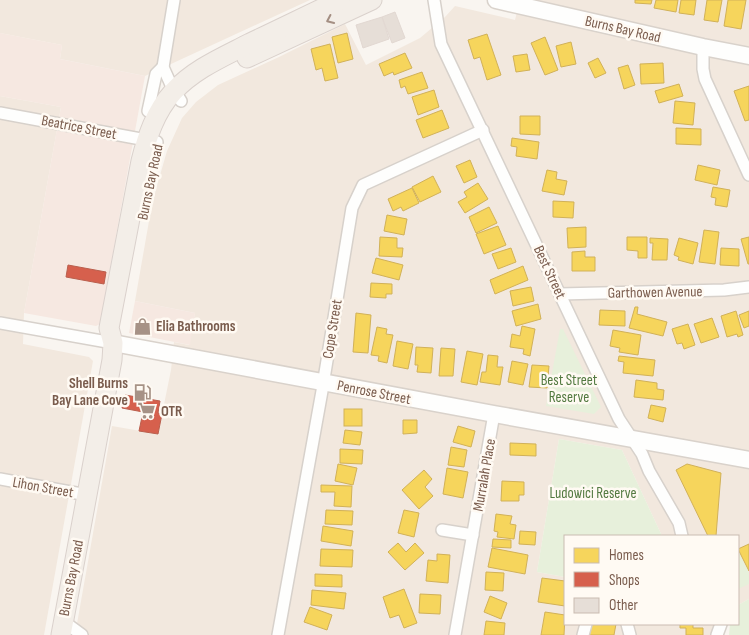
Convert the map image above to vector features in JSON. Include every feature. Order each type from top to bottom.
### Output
[{"type":"main road","name":"Burns Bay Road","points":[[62,628],[112,360],[113,343],[109,328],[140,162],[170,115],[183,82],[205,66],[340,0]]},
{"type":"main road","name":"Burns Bay Road","points":[[178,96],[210,76],[368,2],[383,0]]},
{"type":"main road","name":"Burns Bay Road","points":[[497,0],[749,56]]},
{"type":"main road","name":"Penrose Street","points":[[113,343],[749,460]]},
{"type":"street","points":[[174,0],[163,67],[178,96]]},
{"type":"street","name":"Best Street","points":[[434,0],[441,44],[619,419],[642,454],[649,471],[679,523],[682,535]]},
{"type":"street","points":[[703,47],[702,69],[705,79],[749,175]]},
{"type":"street","points":[[148,111],[156,74],[163,67]]},
{"type":"street","name":"Beatrice Street","points":[[0,113],[152,141]]},
{"type":"street","name":"Cope Street","points":[[278,635],[352,208],[363,185],[483,130]]},
{"type":"street","name":"Garthowen Avenue","points":[[560,294],[724,290],[749,287]]},
{"type":"street","name":"Penrose Street","points":[[0,322],[113,343]]},
{"type":"street","name":"Murralah Place","points":[[455,635],[494,414]]},
{"type":"street","name":"Lihon Street","points":[[0,479],[87,495]]},
{"type":"street","points":[[442,530],[473,535]]},
{"type":"street","points":[[62,628],[82,635]]},
{"type":"shaded area","points":[[0,0],[310,0],[145,76],[60,59],[62,45],[0,33]]},
{"type":"shaded area","points":[[520,0],[749,0],[749,599],[739,604],[739,535],[662,535],[622,450],[559,439],[537,572],[564,577],[564,625],[715,625],[723,635],[75,635],[112,426],[158,434],[171,370],[174,342],[189,345],[195,313],[135,301],[156,189],[167,151],[182,118],[196,102],[218,85],[345,24],[366,65],[420,38],[455,6],[515,20]]},
{"type":"shaded area","points":[[0,33],[62,45],[60,59],[145,76],[100,324],[96,326],[24,313],[61,107],[0,96]]},
{"type":"shaded area","points":[[0,96],[61,107],[24,313],[23,344],[89,357],[93,361],[44,635],[0,635]]},
{"type":"shaded area","points":[[135,301],[195,313],[190,345],[129,333]]},
{"type":"green space","name":"Best Street Reserve","points":[[560,329],[563,329],[601,407],[594,414],[546,406]]},
{"type":"green space","name":"Ludowici Reserve","points":[[559,439],[622,450],[662,535],[564,535],[564,577],[537,572]]},
{"type":"green space","points":[[739,552],[749,573],[749,584],[739,589]]},
{"type":"green space","points":[[749,599],[749,635],[729,635],[730,625],[739,625],[739,604]]},
{"type":"building: Homes","points":[[635,0],[652,0],[651,4],[635,3]]},
{"type":"building: Homes","points":[[656,0],[678,0],[676,12],[654,8]]},
{"type":"building: Homes","points":[[681,0],[696,0],[694,15],[679,13]]},
{"type":"building: Homes","points":[[707,0],[722,0],[718,22],[704,20]]},
{"type":"building: Homes","points":[[728,0],[746,0],[741,29],[724,26]]},
{"type":"building: Homes","points":[[347,33],[353,59],[338,63],[332,37]]},
{"type":"building: Homes","points":[[487,34],[501,75],[487,80],[480,57],[474,59],[468,40]]},
{"type":"building: Homes","points":[[545,37],[558,70],[545,75],[531,43]]},
{"type":"building: Homes","points":[[571,42],[576,64],[561,67],[556,46]]},
{"type":"building: Homes","points":[[330,44],[338,78],[325,81],[322,68],[316,70],[311,49]]},
{"type":"building: Homes","points":[[405,53],[412,68],[394,75],[393,72],[384,76],[379,64]]},
{"type":"building: Homes","points":[[527,54],[530,70],[516,72],[513,56]]},
{"type":"building: Homes","points":[[598,58],[606,73],[595,78],[588,63]]},
{"type":"building: Homes","points":[[663,63],[664,83],[641,84],[640,64]]},
{"type":"building: Homes","points":[[628,65],[635,85],[624,89],[618,68]]},
{"type":"building: Homes","points":[[422,72],[428,88],[408,94],[405,86],[401,88],[399,80]]},
{"type":"building: Homes","points":[[679,84],[683,96],[659,103],[655,91]]},
{"type":"building: Homes","points":[[749,86],[749,120],[745,121],[734,91]]},
{"type":"building: Homes","points":[[434,90],[439,107],[418,115],[412,97]]},
{"type":"building: Homes","points":[[675,101],[695,103],[693,125],[673,123]]},
{"type":"building: Homes","points":[[442,110],[449,128],[423,138],[416,120]]},
{"type":"building: Homes","points":[[520,116],[540,116],[540,135],[520,134]]},
{"type":"building: Homes","points":[[676,128],[701,129],[701,145],[676,144]]},
{"type":"building: Homes","points":[[512,138],[539,142],[537,159],[516,156],[517,147],[511,146]]},
{"type":"building: Homes","points":[[470,160],[477,177],[464,183],[456,166]]},
{"type":"building: Homes","points":[[698,165],[720,170],[717,185],[695,180]]},
{"type":"building: Homes","points":[[547,170],[557,172],[556,179],[567,181],[564,195],[542,191]]},
{"type":"building: Homes","points":[[433,176],[441,192],[420,202],[412,187]]},
{"type":"building: Homes","points":[[478,183],[488,199],[465,213],[458,202],[467,197],[464,192]]},
{"type":"building: Homes","points":[[713,187],[730,190],[727,207],[715,205],[716,198],[711,197]]},
{"type":"building: Homes","points":[[412,188],[419,203],[403,211],[401,207],[393,211],[388,199]]},
{"type":"building: Homes","points":[[553,201],[574,202],[573,218],[553,217]]},
{"type":"building: Homes","points":[[489,207],[497,223],[476,233],[469,217]]},
{"type":"building: Homes","points":[[387,215],[407,219],[404,235],[384,231]]},
{"type":"building: Homes","points":[[498,226],[506,245],[484,254],[476,234]]},
{"type":"building: Homes","points":[[586,227],[586,247],[568,248],[567,228]]},
{"type":"building: Homes","points":[[704,230],[719,232],[715,264],[699,262]]},
{"type":"building: Homes","points":[[380,237],[397,238],[397,248],[403,248],[402,257],[379,256]]},
{"type":"building: Homes","points":[[627,237],[647,237],[647,258],[638,258],[638,251],[627,250]]},
{"type":"building: Homes","points":[[749,237],[749,264],[748,264],[741,239]]},
{"type":"building: Homes","points":[[650,238],[668,239],[667,260],[652,260],[653,243],[650,243]]},
{"type":"building: Homes","points":[[679,238],[698,243],[693,264],[678,260],[679,257],[674,255]]},
{"type":"building: Homes","points":[[511,248],[516,262],[498,269],[492,254]]},
{"type":"building: Homes","points":[[721,248],[739,249],[739,266],[720,265]]},
{"type":"building: Homes","points":[[585,251],[585,257],[595,257],[595,271],[572,271],[572,252]]},
{"type":"building: Homes","points":[[376,258],[403,265],[399,280],[372,273]]},
{"type":"building: Homes","points":[[523,266],[528,280],[495,294],[490,280]]},
{"type":"building: Homes","points":[[371,283],[392,284],[392,294],[386,294],[386,298],[370,297]]},
{"type":"building: Homes","points":[[531,287],[534,301],[513,306],[510,291]]},
{"type":"building: Homes","points":[[538,304],[541,319],[516,326],[512,311]]},
{"type":"building: Homes","points":[[635,307],[638,307],[637,314],[667,322],[663,336],[629,328]]},
{"type":"building: Homes","points":[[600,310],[625,311],[625,326],[599,325]]},
{"type":"building: Homes","points":[[736,311],[743,335],[738,337],[737,334],[727,337],[721,316]]},
{"type":"building: Homes","points":[[749,311],[749,326],[744,328],[739,315]]},
{"type":"building: Homes","points":[[356,313],[371,315],[368,353],[353,352]]},
{"type":"building: Homes","points":[[712,318],[719,337],[701,343],[694,324]]},
{"type":"building: Homes","points":[[688,324],[695,345],[684,349],[682,343],[677,344],[672,329]]},
{"type":"building: Homes","points":[[522,326],[535,329],[530,356],[523,354],[524,349],[510,347],[512,334],[520,336]]},
{"type":"building: Homes","points":[[377,327],[387,329],[386,334],[393,335],[387,363],[378,361],[379,356],[371,355]]},
{"type":"building: Homes","points":[[613,330],[641,335],[638,355],[619,352],[620,348],[610,346]]},
{"type":"building: Homes","points":[[397,341],[413,344],[408,369],[393,366]]},
{"type":"building: Homes","points":[[416,347],[433,348],[431,373],[417,372],[418,365],[415,365]]},
{"type":"building: Homes","points":[[441,348],[455,349],[453,376],[439,376]]},
{"type":"building: Homes","points":[[467,351],[483,354],[477,385],[461,382]]},
{"type":"building: Homes","points":[[488,355],[498,356],[497,367],[503,367],[500,385],[480,382],[482,372],[486,372]]},
{"type":"building: Homes","points":[[619,356],[655,360],[653,376],[623,373],[624,362],[618,361]]},
{"type":"building: Homes","points":[[512,361],[528,364],[523,385],[508,382]]},
{"type":"building: Homes","points":[[532,365],[549,366],[547,388],[529,387]]},
{"type":"building: Homes","points":[[636,380],[657,383],[657,389],[664,390],[663,400],[634,397]]},
{"type":"building: Homes","points":[[651,405],[666,408],[663,422],[648,418]]},
{"type":"building: Homes","points":[[344,409],[362,409],[362,426],[344,426]]},
{"type":"building: Homes","points":[[403,420],[417,420],[417,433],[403,434]]},
{"type":"building: Homes","points":[[458,426],[475,431],[471,447],[453,442]]},
{"type":"building: Homes","points":[[345,430],[362,432],[360,445],[343,443]]},
{"type":"building: Homes","points":[[510,443],[536,444],[536,456],[510,455]]},
{"type":"building: Homes","points":[[451,447],[467,450],[464,467],[448,465]]},
{"type":"building: Homes","points":[[340,449],[363,450],[362,464],[340,463]]},
{"type":"building: Homes","points":[[338,464],[357,468],[353,485],[335,481]]},
{"type":"building: Homes","points":[[687,464],[721,473],[716,535],[708,535],[676,470]]},
{"type":"building: Homes","points":[[447,468],[468,472],[463,498],[443,494]]},
{"type":"building: Homes","points":[[424,470],[432,479],[425,487],[433,496],[419,509],[402,490]]},
{"type":"building: Homes","points":[[502,481],[524,482],[524,495],[519,495],[519,501],[501,501]]},
{"type":"building: Homes","points":[[321,485],[352,486],[351,507],[334,506],[335,492],[321,492]]},
{"type":"building: Homes","points":[[326,510],[353,511],[352,525],[325,524]]},
{"type":"building: Homes","points":[[404,510],[419,513],[414,537],[398,533]]},
{"type":"building: Homes","points":[[496,514],[512,516],[510,524],[516,525],[514,539],[497,537],[498,532],[494,531]]},
{"type":"building: Homes","points":[[323,526],[353,531],[351,546],[321,541]]},
{"type":"building: Homes","points":[[520,531],[536,532],[535,545],[519,544]]},
{"type":"building: Homes","points":[[493,539],[511,540],[511,548],[492,547]]},
{"type":"building: Homes","points":[[398,543],[406,552],[415,543],[424,553],[405,570],[388,552]]},
{"type":"building: Homes","points":[[749,544],[749,571],[739,551],[739,549]]},
{"type":"building: Homes","points":[[492,548],[528,555],[525,574],[488,567]]},
{"type":"building: Homes","points":[[321,549],[353,550],[352,567],[320,566]]},
{"type":"building: Homes","points":[[437,554],[450,555],[448,583],[426,581],[428,560],[437,561]]},
{"type":"building: Homes","points":[[486,572],[504,573],[503,591],[485,590]]},
{"type":"building: Homes","points":[[315,574],[342,575],[342,587],[315,586]]},
{"type":"building: Homes","points":[[542,578],[564,581],[564,606],[538,602]]},
{"type":"building: Homes","points":[[404,589],[417,623],[404,628],[399,615],[390,618],[383,597]]},
{"type":"building: Homes","points":[[312,590],[346,593],[344,609],[311,605]]},
{"type":"building: Homes","points":[[420,594],[441,595],[440,614],[419,613]]},
{"type":"building: Homes","points":[[490,596],[507,603],[501,619],[484,612]]},
{"type":"building: Homes","points":[[310,607],[332,615],[327,630],[304,622]]},
{"type":"building: Homes","points":[[545,612],[564,615],[564,635],[541,635]]},
{"type":"building: Homes","points":[[486,621],[505,623],[504,635],[484,635]]},
{"type":"building: Homes","points":[[591,625],[616,625],[614,635],[589,635]]},
{"type":"building: Homes","points":[[680,625],[693,625],[693,628],[703,628],[703,635],[686,635],[686,628],[680,628]]},
{"type":"building: Shops","points":[[68,265],[106,272],[104,284],[66,277]]},
{"type":"building: Shops","points":[[125,395],[160,401],[158,413],[162,414],[158,434],[139,431],[143,412],[122,408]]},
{"type":"building: Other","points":[[395,12],[405,38],[392,43],[382,17]]},
{"type":"building: Other","points":[[382,17],[389,39],[363,48],[356,25]]},
{"type":"place","name":"Elia Bathrooms","points":[[142,326]]},
{"type":"place","name":"Shell Burns Bay Lane Cove","points":[[142,392]]},
{"type":"place","name":"OTR","points":[[147,411]]}]
